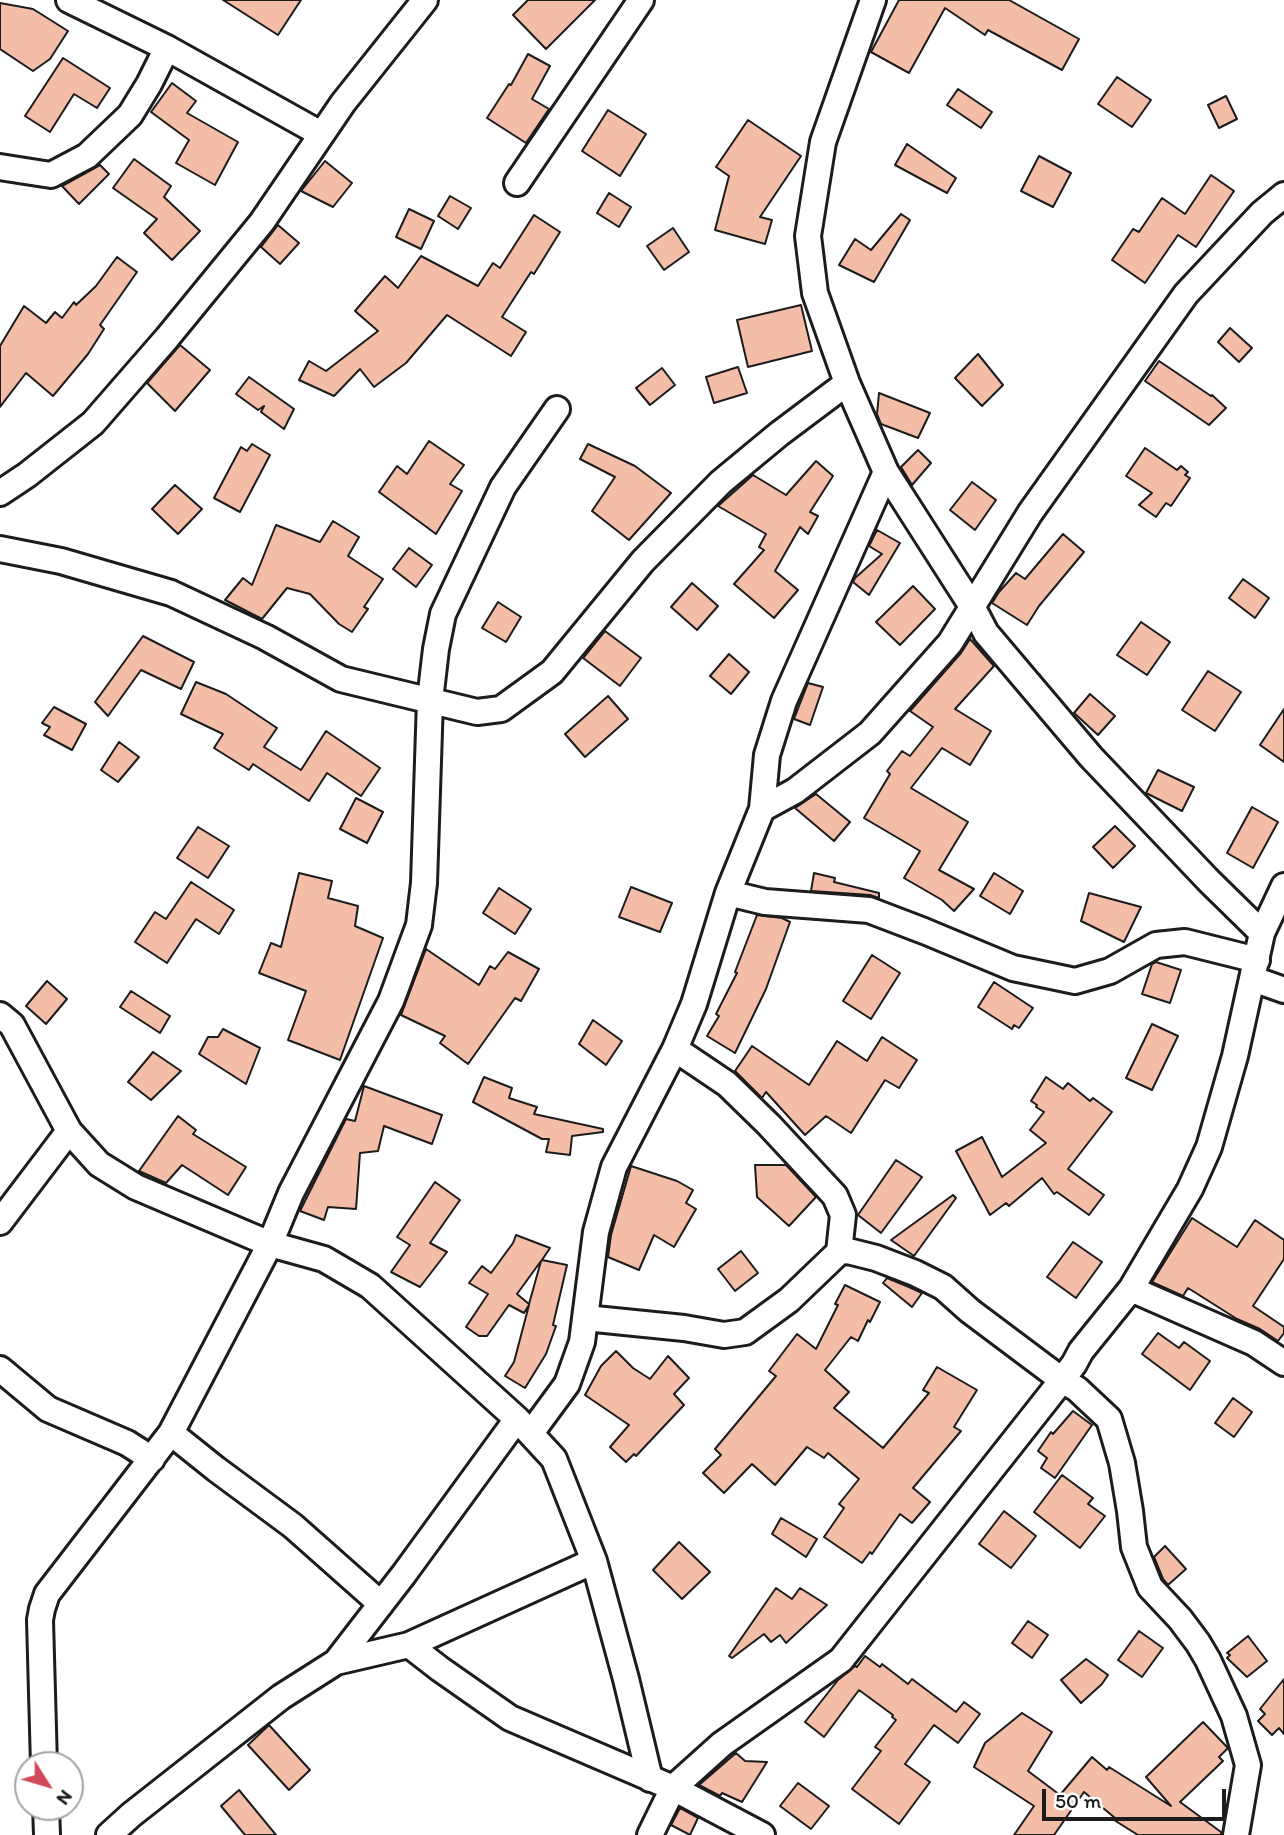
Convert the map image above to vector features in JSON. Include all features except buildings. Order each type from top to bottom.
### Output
[{"type":"street","points":[[69,0],[167,48],[321,134]]},
{"type":"street","points":[[0,493],[93,423],[167,338],[262,222],[343,103],[425,0]]},
{"type":"street","points":[[517,183],[641,0]]},
{"type":"street","points":[[873,0],[823,142],[808,236],[815,293],[847,383],[886,472],[973,608],[986,633],[1091,757],[1209,881],[1273,931]]},
{"type":"street","points":[[0,167],[51,175],[87,156],[130,115],[167,48]]},
{"type":"street","points":[[762,809],[795,791],[870,733],[950,643],[1030,513],[1186,294],[1262,213],[1284,195]]},
{"type":"street","points":[[0,549],[61,561],[171,593],[265,637],[341,678],[477,712],[501,709],[552,672],[643,561],[722,482],[847,383]]},
{"type":"street","points":[[44,1751],[40,1620],[47,1594],[171,1433],[270,1244],[291,1193],[391,1001],[419,925],[424,883],[430,700],[443,614],[503,487],[557,409]]},
{"type":"street","points":[[337,1662],[524,1426],[566,1384],[582,1342],[596,1232],[614,1167],[675,1049],[694,1004],[728,893],[762,809],[767,755],[784,701],[886,472]]},
{"type":"street","points":[[650,1835],[673,1788],[722,1744],[841,1660],[1131,1289],[1190,1189],[1209,1147],[1235,1056],[1255,969],[1273,931],[1284,886]]},
{"type":"street","points":[[728,893],[765,902],[869,910],[1013,968],[1075,981],[1110,971],[1156,945],[1185,942],[1255,969],[1284,990]]},
{"type":"street","points":[[0,1015],[12,1025],[69,1131],[99,1164],[136,1187],[270,1244],[324,1259],[370,1286],[524,1426],[554,1459],[594,1561],[650,1779]]},
{"type":"street","points":[[675,1049],[727,1084],[835,1196],[843,1215],[839,1252]]},
{"type":"street","points":[[0,1222],[69,1131]]},
{"type":"street","points":[[585,1318],[724,1335],[745,1332],[789,1300],[839,1252],[848,1251],[876,1258],[943,1287],[970,1311],[1077,1389],[1109,1419],[1122,1463],[1134,1548],[1150,1587],[1198,1643],[1234,1716],[1248,1765],[1236,1835]]},
{"type":"street","points":[[1131,1289],[1254,1343],[1284,1363]]},
{"type":"street","points":[[0,1370],[48,1409],[127,1443],[152,1459]]},
{"type":"street","points":[[171,1433],[293,1527],[381,1604]]},
{"type":"street","points":[[109,1835],[281,1698],[337,1662],[409,1645],[594,1561]]},
{"type":"street","points":[[409,1645],[510,1718],[673,1788],[762,1835]]}]
